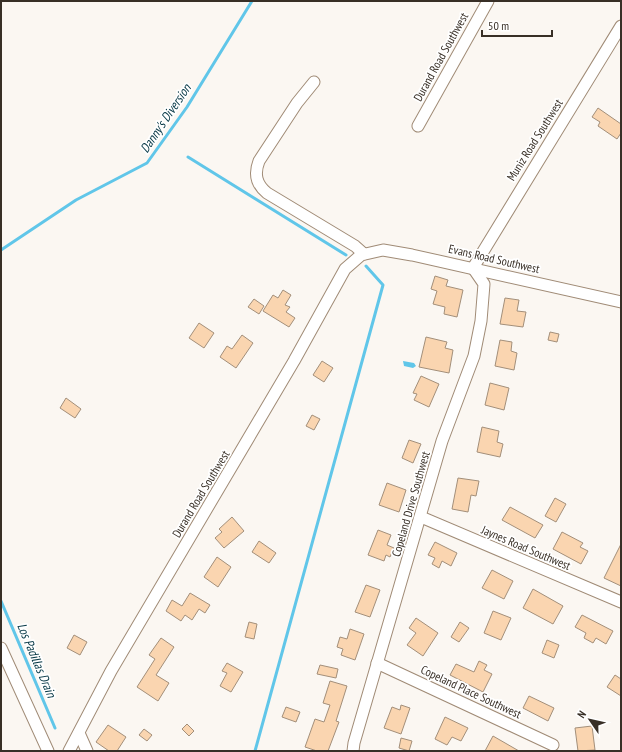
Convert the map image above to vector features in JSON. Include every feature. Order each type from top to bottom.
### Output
[{"type":"street","name":"Durand Road Southwest","points":[[418,126],[488,1]]},
{"type":"street","name":"Muniz Road Southwest","points":[[473,268],[621,26]]},
{"type":"street","points":[[314,82],[297,103],[259,161],[255,171],[257,180],[261,188],[267,193],[355,246],[362,255]]},
{"type":"street","name":"Evans Road Southwest","points":[[362,255],[383,250],[473,268],[621,302]]},
{"type":"street","name":"Durand Road Southwest","points":[[69,751],[115,664],[294,361],[345,269],[362,255]]},
{"type":"street","name":"Copeland Drive Southwest","points":[[353,751],[354,743],[442,441],[474,356],[481,321],[484,284],[473,268]]},
{"type":"street","name":"Jaynes Road Southwest","points":[[421,517],[621,602]]},
{"type":"street","points":[[1,648],[48,751]]},
{"type":"street","name":"Copeland Place Southwest","points":[[377,664],[553,745]]},
{"type":"street","points":[[79,733],[87,751]]},
{"type":"water","points":[[403,361],[414,363],[416,366],[413,368],[404,366]]},
{"type":"building","points":[[598,108],[621,124],[621,133],[617,139],[598,126],[600,122],[592,117]]},
{"type":"building","points":[[435,276],[448,280],[446,286],[463,290],[457,317],[444,314],[445,307],[433,304],[437,291],[431,289]]},
{"type":"building","points":[[283,290],[291,295],[285,305],[290,307],[286,312],[295,318],[289,327],[263,311],[273,295],[278,298]]},
{"type":"building","points":[[505,298],[519,300],[517,311],[526,312],[523,327],[500,324]]},
{"type":"building","points":[[254,299],[264,306],[259,314],[248,307]]},
{"type":"building","points":[[199,323],[214,333],[204,348],[189,338]]},
{"type":"building","points":[[550,332],[559,334],[557,342],[548,340]]},
{"type":"building","points":[[242,335],[253,343],[236,368],[220,357],[227,346],[232,349]]},
{"type":"building","points":[[426,337],[447,342],[445,348],[453,350],[449,373],[419,367]]},
{"type":"building","points":[[500,340],[512,342],[511,351],[517,353],[514,370],[495,366]]},
{"type":"building","points":[[322,361],[333,368],[324,382],[313,375]]},
{"type":"building","points":[[421,376],[439,384],[429,407],[414,400],[417,394],[413,393]]},
{"type":"building","points":[[490,383],[509,388],[504,410],[485,405]]},
{"type":"building","points":[[66,398],[81,409],[75,418],[60,408]]},
{"type":"building","points":[[312,415],[320,419],[314,430],[306,426]]},
{"type":"building","points":[[482,427],[499,431],[497,442],[503,444],[500,457],[477,452]]},
{"type":"building","points":[[409,440],[421,444],[413,463],[402,458]]},
{"type":"building","points":[[458,478],[479,481],[476,496],[471,495],[468,512],[452,509]]},
{"type":"building","points":[[387,483],[406,490],[399,512],[379,505]]},
{"type":"building","points":[[555,498],[566,504],[556,522],[545,516]]},
{"type":"building","points":[[510,507],[543,525],[535,538],[502,520]]},
{"type":"building","points":[[232,517],[244,531],[224,548],[215,538],[222,532],[219,529]]},
{"type":"building","points":[[378,530],[391,535],[387,545],[394,548],[390,557],[386,555],[384,561],[368,555]]},
{"type":"building","points":[[562,532],[583,543],[580,547],[588,551],[581,564],[553,549]]},
{"type":"building","points":[[259,541],[276,553],[269,563],[252,552]]},
{"type":"building","points":[[435,542],[457,553],[451,566],[442,561],[439,568],[432,564],[435,558],[428,555]]},
{"type":"building","points":[[621,544],[621,586],[604,578]]},
{"type":"building","points":[[217,557],[231,567],[218,587],[204,577]]},
{"type":"building","points":[[492,570],[513,581],[504,599],[482,588]]},
{"type":"building","points":[[366,585],[380,590],[370,617],[355,612]]},
{"type":"building","points":[[533,589],[563,606],[553,624],[523,608]]},
{"type":"building","points":[[190,593],[210,605],[205,613],[199,609],[192,620],[185,615],[181,621],[166,611],[172,600],[182,606]]},
{"type":"building","points":[[493,611],[511,618],[501,640],[484,633]]},
{"type":"building","points":[[582,615],[613,631],[606,644],[596,638],[593,643],[584,638],[586,633],[575,627]]},
{"type":"building","points":[[416,618],[438,633],[423,656],[407,645],[416,633],[409,628]]},
{"type":"building","points":[[249,622],[257,624],[254,639],[245,637]]},
{"type":"building","points":[[460,622],[469,628],[459,642],[451,637]]},
{"type":"building","points":[[350,629],[364,634],[355,660],[341,655],[343,649],[337,647],[340,637],[347,639]]},
{"type":"building","points":[[74,635],[87,642],[80,655],[67,648]]},
{"type":"building","points":[[161,638],[174,647],[156,675],[169,683],[158,701],[137,687],[155,659],[149,655]]},
{"type":"building","points":[[547,640],[559,645],[554,658],[542,653]]},
{"type":"building","points":[[479,661],[487,665],[484,670],[492,674],[483,692],[450,675],[456,664],[474,672]]},
{"type":"building","points":[[227,663],[243,672],[231,692],[220,686],[227,673],[222,671]]},
{"type":"building","points":[[320,665],[338,669],[336,678],[317,674]]},
{"type":"building","points":[[615,675],[621,679],[621,696],[607,687]]},
{"type":"building","points":[[330,681],[347,686],[336,721],[339,722],[328,751],[317,751],[305,747],[315,719],[324,722],[330,705],[323,703]]},
{"type":"building","points":[[529,696],[554,708],[548,721],[523,708]]},
{"type":"building","points":[[401,705],[410,708],[401,734],[384,728],[392,707],[400,710]]},
{"type":"building","points":[[286,707],[300,712],[296,722],[282,717]]},
{"type":"building","points":[[445,717],[468,728],[461,741],[452,737],[447,745],[435,739]]},
{"type":"building","points":[[187,724],[194,731],[189,736],[182,729]]},
{"type":"building","points":[[108,725],[126,737],[117,751],[109,751],[96,742]]},
{"type":"building","points":[[592,726],[595,750],[578,751],[575,728]]},
{"type":"building","points":[[144,729],[152,735],[147,741],[139,735]]},
{"type":"building","points":[[493,736],[519,751],[485,751]]},
{"type":"building","points":[[401,738],[412,741],[409,751],[399,748]]},
{"type":"waterway","name":"Danny's Diversion","points":[[1,250],[76,200],[147,163],[187,107],[252,1]]},
{"type":"waterway","points":[[188,157],[346,255]]},
{"type":"waterway","points":[[255,751],[383,285],[366,266]]},
{"type":"waterway","name":"Los Padillas Drain","points":[[1,601],[55,728]]}]
